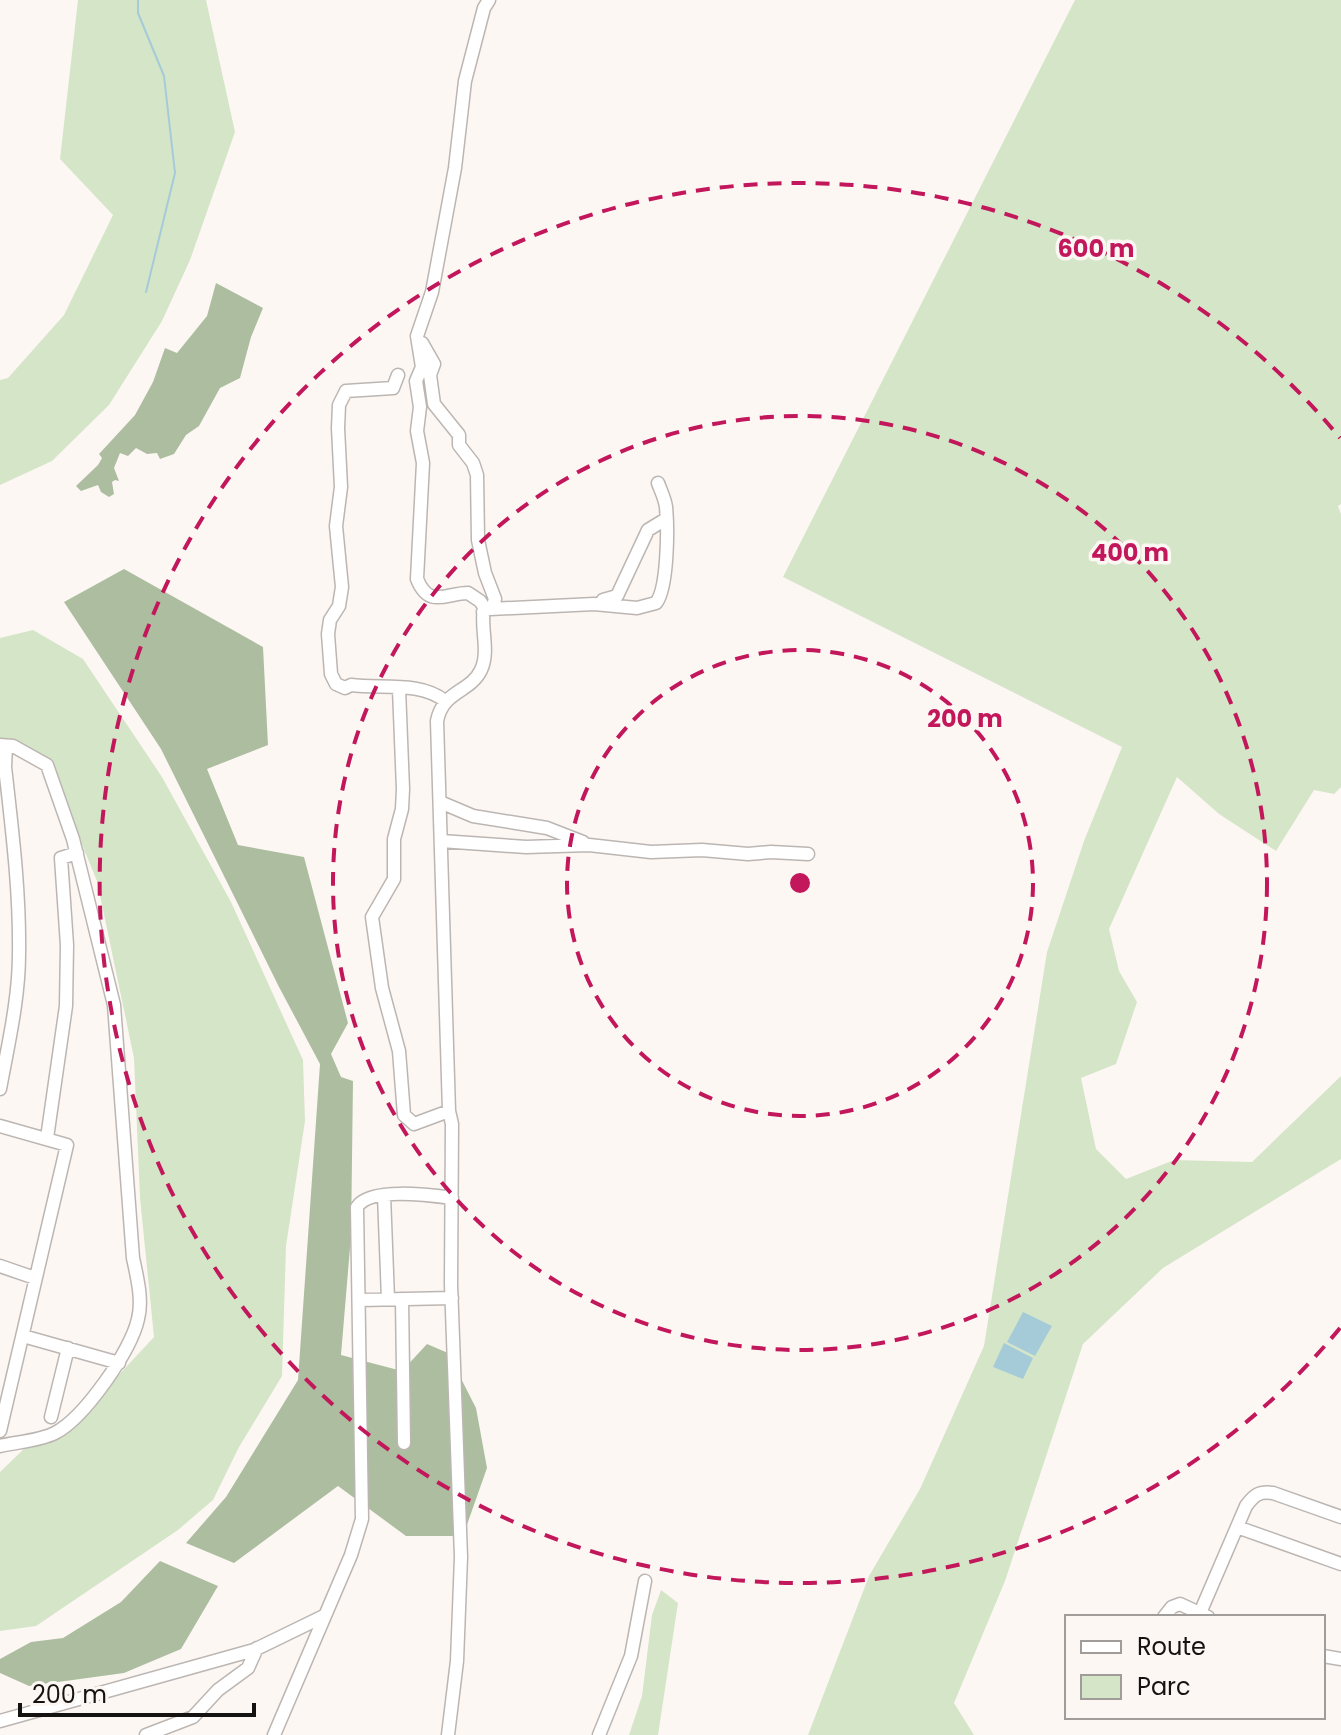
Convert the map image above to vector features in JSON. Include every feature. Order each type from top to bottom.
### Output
[{"type":"street","points":[[448,1735],[459,1639],[461,1557],[452,1298],[452,1124],[449,1111],[437,721],[445,701],[473,681],[482,669],[486,610],[472,594],[432,597],[423,591],[417,579],[423,463],[417,431],[420,407],[416,381],[422,367],[417,336],[432,292],[455,168],[465,81],[484,8],[489,0]]},
{"type":"street","points":[[417,336],[434,364],[430,375],[434,404],[459,435],[459,445],[473,463],[477,475],[478,540],[485,573],[495,599],[486,610]]},
{"type":"street","points":[[398,375],[393,388],[346,391],[340,401],[341,487],[336,526],[342,587],[339,606],[330,620],[328,634],[331,674],[336,684],[345,688],[351,685],[429,692],[445,701]]},
{"type":"street","points":[[486,610],[594,604],[637,608],[651,606],[659,600],[663,588],[666,504],[658,483]]},
{"type":"street","points":[[594,604],[616,597],[648,530],[666,519]]},
{"type":"street","points":[[399,689],[402,809],[394,839],[394,879],[372,917],[373,931],[386,1005],[399,1051],[404,1115],[414,1124],[449,1111]]},
{"type":"street","points":[[0,1089],[15,1002],[19,956],[18,901],[2,747],[13,746],[47,765],[77,853],[114,1005],[133,1258],[139,1283],[138,1320],[119,1363],[95,1394],[61,1429],[46,1437],[0,1446]]},
{"type":"street","points":[[440,802],[473,816],[547,828],[589,845]]},
{"type":"street","points":[[441,841],[526,847],[589,845],[651,852],[702,850],[808,854]]},
{"type":"street","points":[[47,1138],[66,1006],[67,945],[61,858],[77,853]]},
{"type":"street","points":[[0,1126],[67,1145],[0,1431]]},
{"type":"street","points":[[274,1735],[351,1555],[362,1519],[357,1207],[363,1199],[384,1195],[452,1198]]},
{"type":"street","points":[[384,1195],[388,1299]]},
{"type":"street","points":[[0,1266],[35,1278]]},
{"type":"street","points":[[360,1300],[452,1298]]},
{"type":"street","points":[[402,1299],[404,1443]]},
{"type":"street","points":[[23,1336],[119,1363]]},
{"type":"street","points":[[51,1417],[68,1348]]},
{"type":"street","points":[[1166,1615],[1172,1607],[1180,1604],[1204,1615],[1237,1527],[1254,1495],[1265,1492],[1341,1517]]},
{"type":"street","points":[[1237,1527],[1341,1564]]},
{"type":"street","points":[[599,1735],[631,1656],[645,1581]]},
{"type":"street","points":[[0,1721],[257,1648],[324,1616]]},
{"type":"street","points":[[146,1735],[193,1717],[218,1690],[248,1668],[257,1648]]},
{"type":"green space","points":[[78,0],[206,0],[235,132],[190,260],[162,321],[109,405],[52,461],[0,485],[0,380],[8,378],[64,315],[113,215],[60,159]]},
{"type":"green space","points":[[1075,0],[1341,0],[1341,504],[1338,506],[1341,514],[1341,787],[1334,794],[1314,790],[1276,851],[1219,814],[1177,777],[1109,929],[1119,971],[1137,1002],[1116,1064],[1081,1078],[1096,1149],[1126,1179],[1174,1160],[1252,1162],[1341,1076],[1341,1159],[1163,1268],[1083,1344],[1005,1581],[954,1703],[974,1735],[808,1735],[869,1576],[920,1489],[984,1346],[1047,952],[1084,841],[1122,747],[783,577]]},
{"type":"green space","points":[[216,283],[263,308],[240,378],[220,388],[199,426],[186,435],[174,454],[160,459],[157,453],[147,454],[136,448],[128,456],[120,453],[114,468],[119,481],[112,482],[114,494],[109,497],[101,492],[98,485],[81,491],[76,486],[98,465],[102,458],[99,454],[135,415],[153,382],[165,348],[177,353],[207,316]]},
{"type":"green space","points":[[124,569],[263,647],[268,745],[207,769],[238,845],[304,857],[348,1023],[331,1054],[341,1077],[353,1081],[351,1236],[341,1355],[402,1371],[427,1344],[448,1353],[476,1408],[487,1468],[463,1536],[406,1536],[338,1486],[234,1563],[186,1543],[226,1497],[298,1380],[320,1064],[161,749],[64,602]]},
{"type":"green space","points":[[33,630],[83,659],[162,777],[231,902],[303,1060],[305,1121],[286,1246],[282,1376],[239,1447],[213,1500],[178,1530],[36,1626],[0,1631],[0,1472],[27,1446],[87,1409],[154,1337],[140,1198],[134,1058],[97,881],[48,762],[0,739],[0,638]]},
{"type":"green space","points":[[160,1561],[218,1586],[181,1649],[124,1673],[29,1686],[0,1673],[0,1659],[31,1642],[63,1638],[121,1602]]},
{"type":"green space","points":[[661,1590],[678,1603],[658,1735],[629,1735],[642,1696],[652,1615]]},
{"type":"water","points":[[1023,1312],[1052,1326],[1035,1356],[1007,1342]]},
{"type":"water","points":[[1004,1343],[1033,1358],[1023,1379],[993,1367]]},
{"type":"waterway","points":[[138,0],[138,13],[164,76],[175,173],[146,292]]}]
